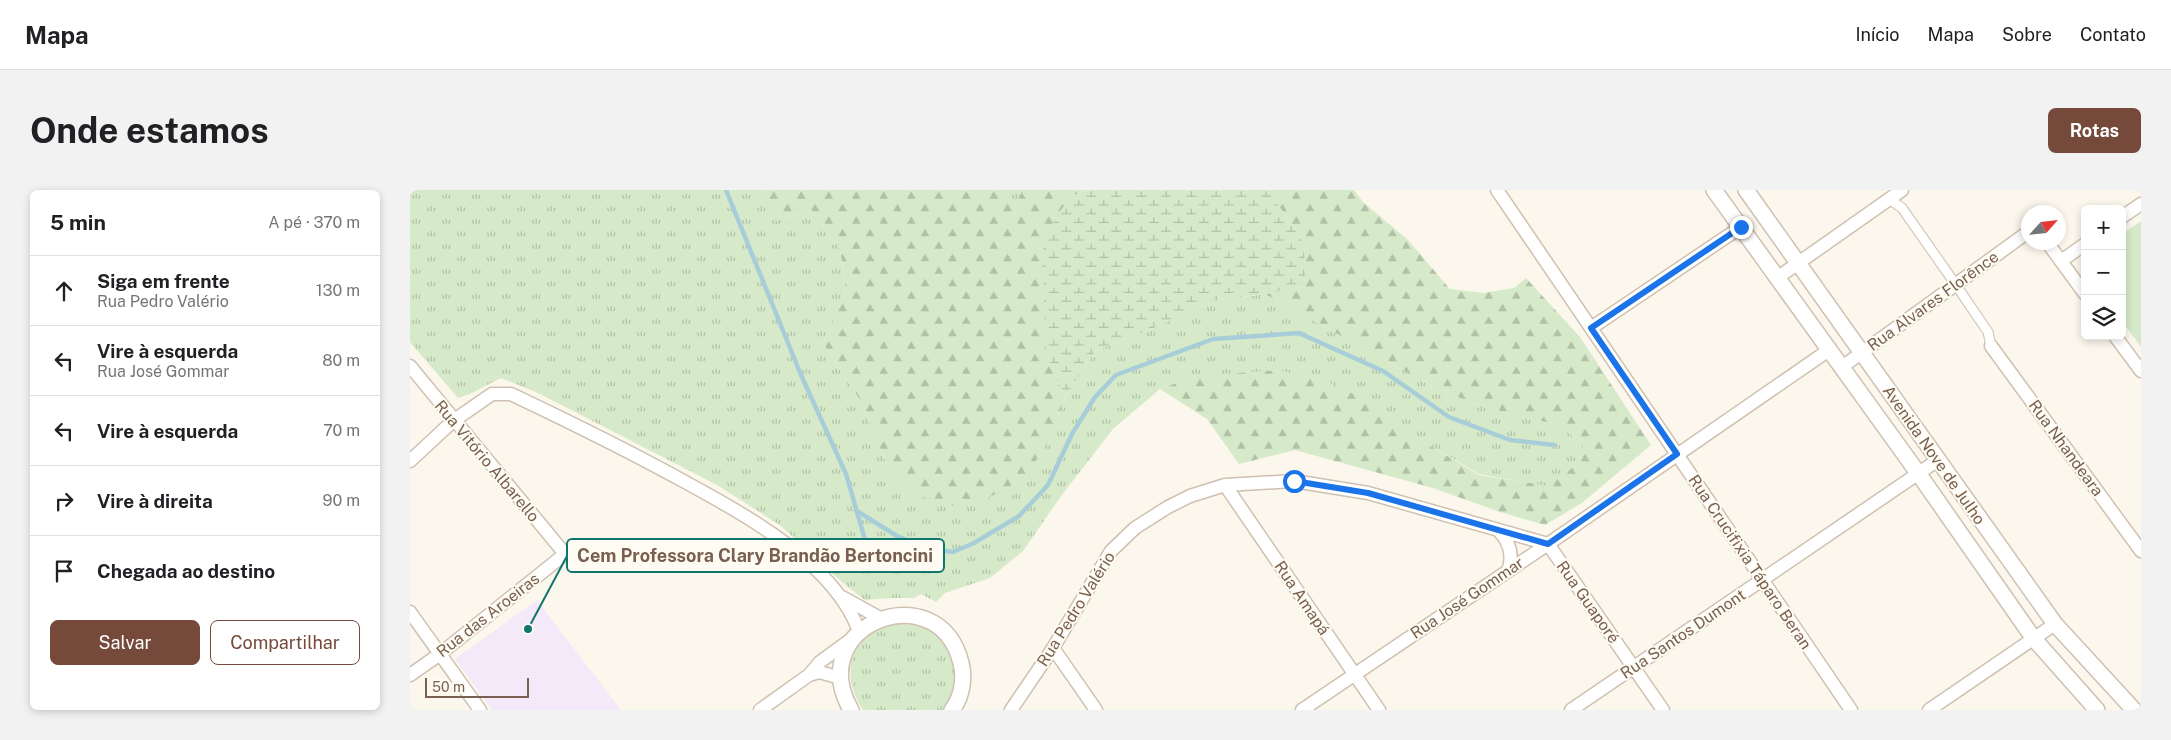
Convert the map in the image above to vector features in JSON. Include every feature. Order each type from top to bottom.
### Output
[{"type":"street","name":"Rua Crucifixia Táparo Beran","points":[[1496,190],[1851,710]]},
{"type":"street","name":"Avenida Nove de Julho","points":[[1714,190],[1918,473],[2034,639],[2097,710]]},
{"type":"street","name":"Avenida Nove de Julho","points":[[1746,190],[2055,624],[2134,710]]},
{"type":"street","points":[[1777,278],[1886,195],[1902,190]]},
{"type":"street","points":[[1886,195],[1902,208],[1988,332],[1992,346]]},
{"type":"street","points":[[2126,214],[2141,204]]},
{"type":"street","points":[[1591,328],[1741,227]]},
{"type":"street","name":"Rua Alvares Florênce","points":[[1842,367],[2021,237]]},
{"type":"street","points":[[2061,261],[2081,247]]},
{"type":"street","points":[[2053,250],[2081,288]]},
{"type":"street","points":[[2119,340],[2141,371]]},
{"type":"street","name":"Rua Nhandeara","points":[[1992,346],[2141,551]]},
{"type":"street","name":"Rua José Gommar","points":[[1302,710],[1548,544],[1829,350]]},
{"type":"street","name":"Rua Vitório Albarello","points":[[410,366],[453,421],[565,554]]},
{"type":"street","points":[[410,461],[453,421],[492,394],[511,394],[636,454],[765,528],[800,554],[840,596],[854,618],[856,635],[846,651],[842,664],[841,678],[844,694],[852,710]]},
{"type":"street","name":"Rua Santos Dumont","points":[[1571,710],[1938,460]]},
{"type":"street","name":"Rua Pedro Valério","points":[[1011,710],[1053,648],[1110,551],[1135,528],[1168,507],[1190,496],[1224,485],[1294,481],[1368,493],[1548,544]]},
{"type":"street","name":"Rua Amapá","points":[[1224,485],[1379,710]]},
{"type":"street","points":[[1498,530],[1508,541],[1510,548],[1511,560],[1508,571]]},
{"type":"street","name":"Rua Guaporé","points":[[1548,544],[1663,710]]},
{"type":"street","name":"Rua das Aroeiras","points":[[410,675],[440,654],[565,554]]},
{"type":"street","points":[[840,596],[880,618]]},
{"type":"street","points":[[410,612],[480,710]]},
{"type":"street","points":[[762,709],[809,675],[820,662],[880,618],[898,614],[917,616],[934,624],[948,636],[958,652],[963,670],[962,689],[952,710]]},
{"type":"street","points":[[1929,710],[2055,624]]},
{"type":"street","points":[[1053,648],[1096,710]]},
{"type":"street","points":[[809,675],[819,672],[841,678]]},
{"type":"shaded area","points":[[537,600],[621,710],[492,710],[455,659]]},
{"type":"green space","points":[[410,190],[766,190],[776,221],[812,210],[840,249],[846,291],[823,343],[860,400],[891,474],[1047,445],[1065,398],[1095,351],[1145,332],[1212,301],[1265,294],[1426,383],[1472,403],[1525,418],[1552,423],[1584,442],[1580,462],[1549,487],[1479,474],[1424,442],[1378,406],[1196,376],[1160,389],[1113,429],[1061,496],[1023,551],[990,578],[945,593],[936,602],[921,594],[914,598],[865,600],[844,584],[781,526],[717,485],[538,393],[501,378],[458,398],[410,342]]},
{"type":"green space","points":[[766,190],[997,190],[1017,206],[1022,190],[1086,190],[1072,196],[1046,352],[1065,398],[1047,445],[1023,479],[979,503],[954,506],[920,496],[891,474],[860,400],[823,343],[846,291],[840,249],[812,210],[776,221]]},
{"type":"green space","points":[[997,190],[1022,190],[1017,206]]},
{"type":"green space","points":[[1086,190],[1268,190],[1304,243],[1306,286],[1212,301],[1145,332],[1095,351],[1065,398],[1046,352],[1042,252],[1056,216],[1072,196]]},
{"type":"green space","points":[[1268,190],[1354,190],[1363,202],[1408,240],[1450,289],[1483,293],[1514,288],[1526,278],[1580,337],[1651,445],[1582,503],[1545,525],[1500,512],[1433,488],[1295,450],[1239,464],[1207,419],[1160,389],[1196,376],[1278,370],[1330,383],[1378,406],[1424,442],[1479,475],[1549,486],[1580,462],[1584,442],[1552,423],[1525,418],[1472,403],[1426,383],[1265,294],[1306,286],[1304,243]]},
{"type":"green space","points":[[2141,221],[2141,347],[2126,326],[2126,231]]},
{"type":"green space","points":[[903,621],[920,625],[934,632],[945,641],[952,652],[956,665],[951,694],[943,710],[863,710],[855,694],[851,679],[851,665],[854,653],[872,632],[886,625]]},
{"type":"waterway","points":[[726,190],[801,375],[846,474],[872,564]]},
{"type":"waterway","points":[[857,511],[897,536],[923,547],[953,552],[974,543],[1019,516],[1048,485],[1072,434],[1095,397],[1116,375],[1213,339],[1299,333],[1383,371],[1449,417],[1510,440],[1554,445]]},
{"type":"place","name":"Cem Professora Clary Brandão Bertoncini","points":[[528,629]]},
{"type":"route","points":[[1294,481],[1368,493],[1548,544],[1677,454],[1591,328],[1741,227]]}]
